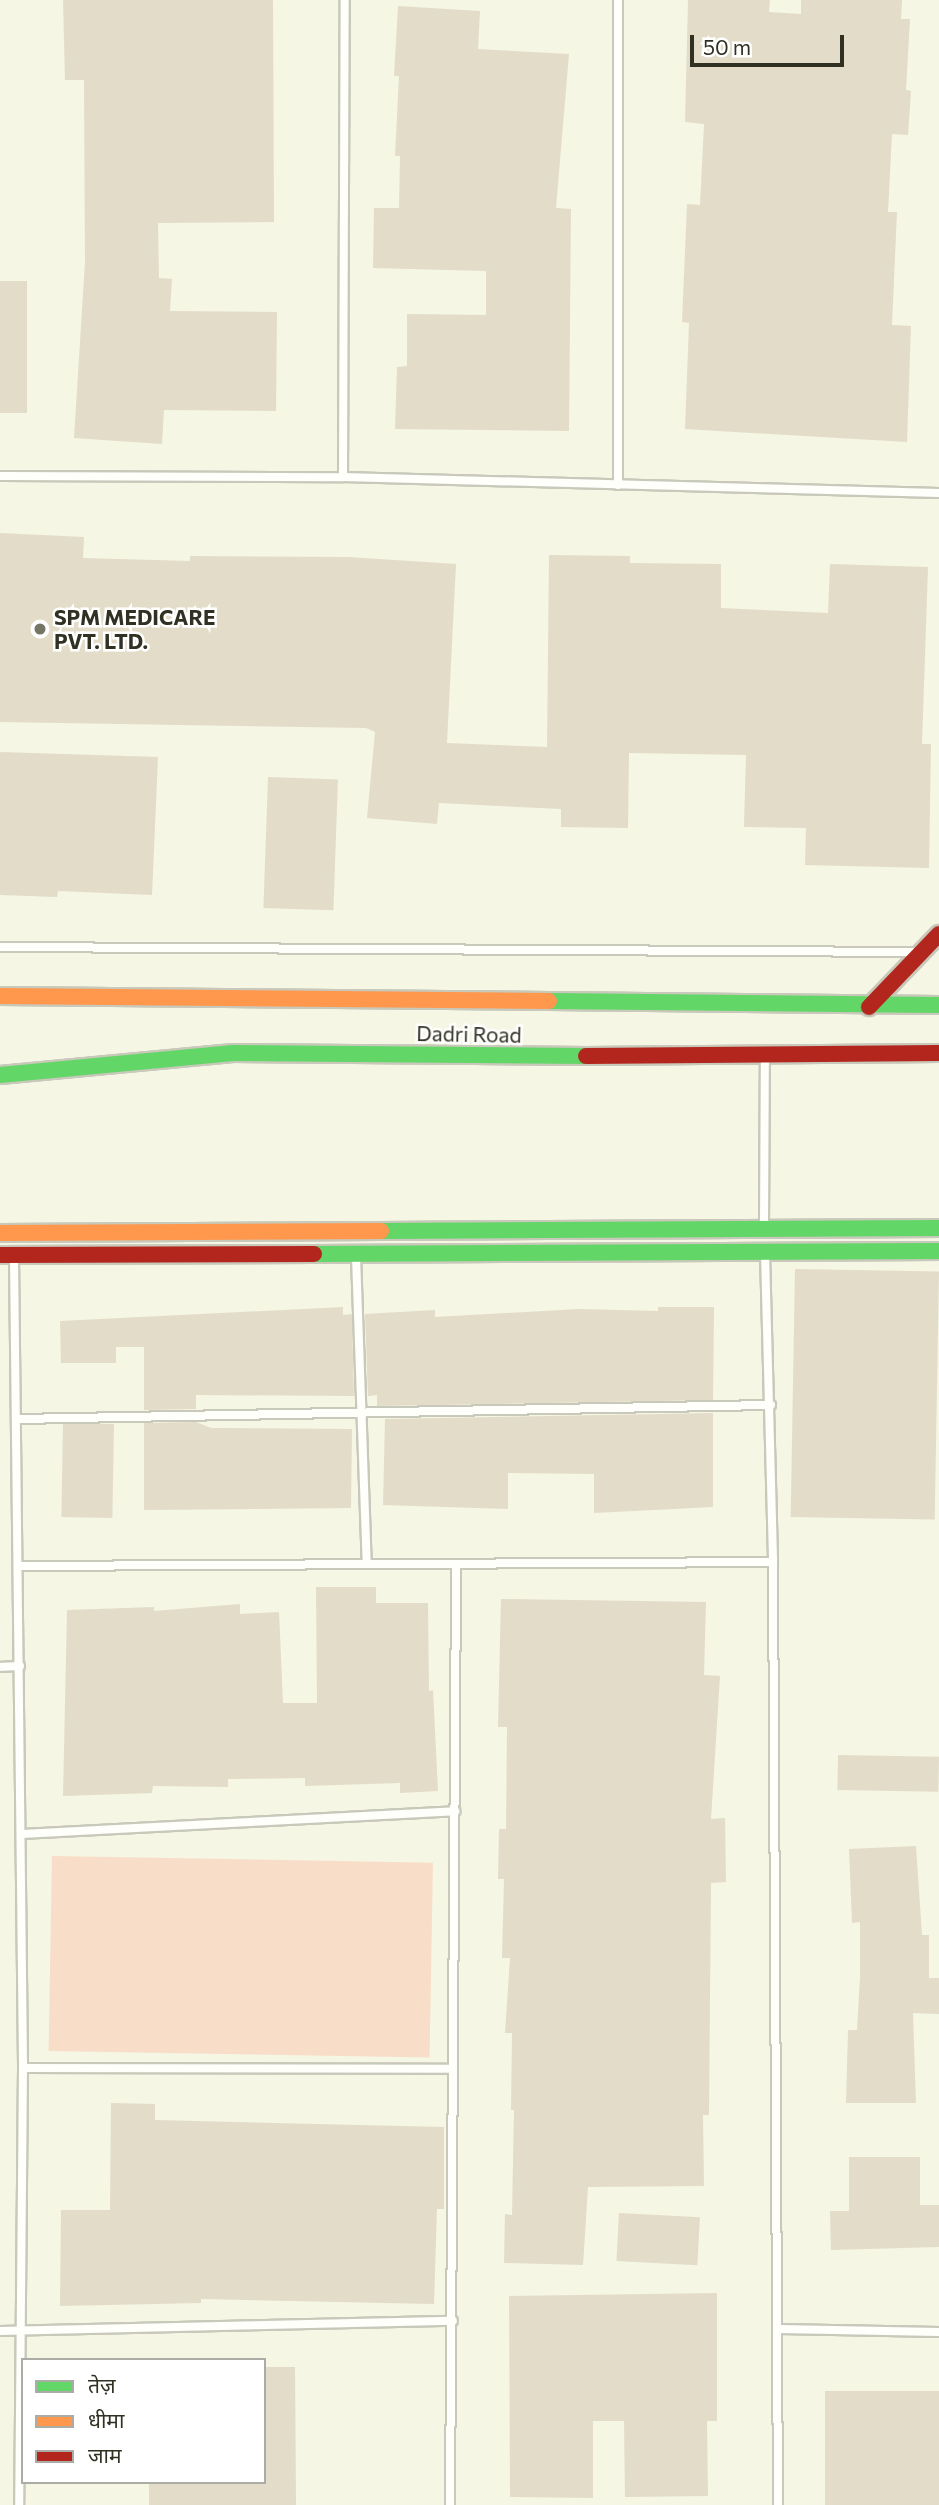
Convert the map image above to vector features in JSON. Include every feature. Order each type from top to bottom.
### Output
[{"type":"street","points":[[869,1007],[925,952],[939,934]]},
{"type":"street","name":"Dadri Road","points":[[3,996],[869,1007],[939,1005]]},
{"type":"street","name":"Dadri Road","points":[[0,1075],[233,1053],[765,1058],[939,1053]]},
{"type":"street","points":[[6,1233],[355,1229],[939,1228]]},
{"type":"street","points":[[7,1255],[355,1251],[765,1254],[939,1251]]},
{"type":"lane","points":[[343,477],[345,0]]},
{"type":"lane","points":[[618,0],[618,485]]},
{"type":"lane","points":[[0,476],[343,477],[939,493]]},
{"type":"lane","points":[[0,947],[925,952]]},
{"type":"lane","points":[[765,1058],[764,1229],[771,1405],[773,1562],[778,2505]]},
{"type":"lane","points":[[355,1229],[365,1414],[367,1564]]},
{"type":"lane","points":[[6,1233],[18,1419],[23,2068],[18,2329],[19,2505]]},
{"type":"lane","points":[[18,1419],[771,1405]]},
{"type":"lane","points":[[19,1566],[773,1562]]},
{"type":"lane","points":[[450,2505],[456,1564]]},
{"type":"lane","points":[[0,1667],[20,1666]]},
{"type":"lane","points":[[21,1834],[455,1811]]},
{"type":"lane","points":[[23,2068],[453,2068]]},
{"type":"lane","points":[[0,2331],[453,2321]]},
{"type":"lane","points":[[779,2329],[939,2332]]},
{"type":"shaded area","points":[[52,1856],[433,1863],[430,2058],[49,2051]]},
{"type":"building","points":[[63,0],[273,0],[274,222],[158,223],[159,278],[172,279],[170,311],[277,312],[276,411],[164,410],[162,444],[74,438],[85,262],[84,80],[65,80]]},
{"type":"building","points":[[688,0],[770,0],[769,12],[801,14],[801,0],[902,0],[901,19],[910,19],[906,90],[911,91],[908,135],[892,134],[888,212],[897,212],[892,325],[911,326],[907,442],[685,429],[689,323],[682,322],[687,204],[700,205],[704,124],[685,122]]},
{"type":"building","points":[[398,6],[480,11],[478,49],[569,54],[556,208],[571,209],[569,431],[395,429],[397,367],[407,366],[407,314],[486,315],[486,271],[373,268],[374,208],[399,208],[400,156],[395,156],[399,76],[394,76]]},
{"type":"building","points":[[0,281],[27,281],[27,413],[0,413]]},
{"type":"building","points":[[0,533],[84,537],[83,558],[190,561],[190,556],[348,557],[456,564],[447,743],[547,747],[549,555],[630,556],[630,563],[721,564],[721,608],[828,613],[830,564],[928,567],[922,744],[931,744],[929,868],[805,865],[806,828],[744,827],[746,755],[629,753],[628,828],[561,827],[561,809],[439,803],[437,824],[367,818],[375,732],[366,728],[0,722]]},
{"type":"building","points":[[0,752],[158,757],[152,895],[58,891],[57,897],[0,895]]},
{"type":"building","points":[[268,777],[338,779],[333,910],[263,908]]},
{"type":"building","points":[[795,1269],[939,1272],[935,1519],[791,1517]]},
{"type":"building","points":[[343,1307],[343,1315],[352,1314],[354,1396],[196,1395],[196,1409],[144,1410],[144,1347],[116,1347],[116,1363],[61,1363],[60,1321]]},
{"type":"building","points":[[658,1307],[714,1307],[713,1400],[377,1406],[377,1395],[368,1396],[365,1314],[435,1310],[435,1317],[579,1309],[658,1311]]},
{"type":"building","points":[[713,1413],[713,1507],[594,1513],[594,1474],[508,1473],[508,1509],[383,1505],[385,1419]]},
{"type":"building","points":[[196,1422],[211,1428],[352,1429],[351,1508],[144,1510],[144,1423]]},
{"type":"building","points":[[63,1423],[114,1424],[112,1518],[61,1517]]},
{"type":"building","points":[[316,1587],[376,1587],[376,1603],[428,1603],[429,1691],[433,1690],[438,1791],[400,1793],[400,1783],[305,1786],[305,1778],[228,1779],[228,1787],[153,1786],[152,1793],[63,1796],[67,1610],[154,1607],[154,1611],[240,1604],[240,1614],[279,1612],[283,1703],[317,1703]]},
{"type":"building","points":[[501,1599],[706,1602],[704,1675],[720,1676],[711,1819],[725,1818],[726,1882],[711,1883],[709,2115],[703,2115],[704,2186],[588,2187],[583,2265],[504,2263],[505,2214],[512,2215],[514,2110],[511,2110],[512,2033],[505,2033],[510,1958],[502,1958],[504,1879],[498,1879],[499,1829],[506,1829],[507,1727],[498,1727]]},
{"type":"building","points":[[838,1755],[939,1757],[938,1792],[837,1790]]},
{"type":"building","points":[[916,1846],[922,1935],[929,1935],[929,1978],[939,1978],[939,2014],[913,2013],[916,2103],[846,2103],[848,2030],[857,2030],[860,1977],[860,1922],[852,1923],[849,1849]]},
{"type":"building","points":[[111,2103],[155,2104],[155,2120],[444,2127],[444,2209],[437,2209],[434,2304],[201,2299],[201,2303],[60,2306],[61,2210],[110,2210]]},
{"type":"building","points":[[849,2157],[920,2157],[920,2205],[939,2205],[939,2247],[831,2250],[830,2211],[849,2211]]},
{"type":"building","points":[[619,2213],[700,2217],[697,2265],[616,2261]]},
{"type":"building","points":[[717,2293],[717,2421],[707,2421],[708,2496],[625,2497],[624,2421],[593,2421],[593,2498],[510,2497],[509,2296]]},
{"type":"building","points":[[266,2367],[295,2367],[296,2505],[149,2505],[149,2484],[266,2484]]},
{"type":"building","points":[[825,2391],[939,2391],[939,2505],[825,2505]]},
{"type":"traffic: fast","points":[[549,1001],[939,1005]]},
{"type":"traffic: fast","points":[[0,1075],[233,1053],[586,1056]]},
{"type":"traffic: fast","points":[[381,1231],[939,1228]]},
{"type":"traffic: fast","points":[[314,1254],[939,1251]]},
{"type":"traffic: slow","points":[[0,996],[549,1001]]},
{"type":"traffic: slow","points":[[0,1233],[381,1231]]},
{"type":"traffic: jam","points":[[869,1007],[939,934]]},
{"type":"traffic: jam","points":[[586,1056],[939,1053]]},
{"type":"traffic: jam","points":[[0,1255],[314,1254]]},
{"type":"place","name":"SPM MEDICARE PVT. LTD.","points":[[40,629]]}]
